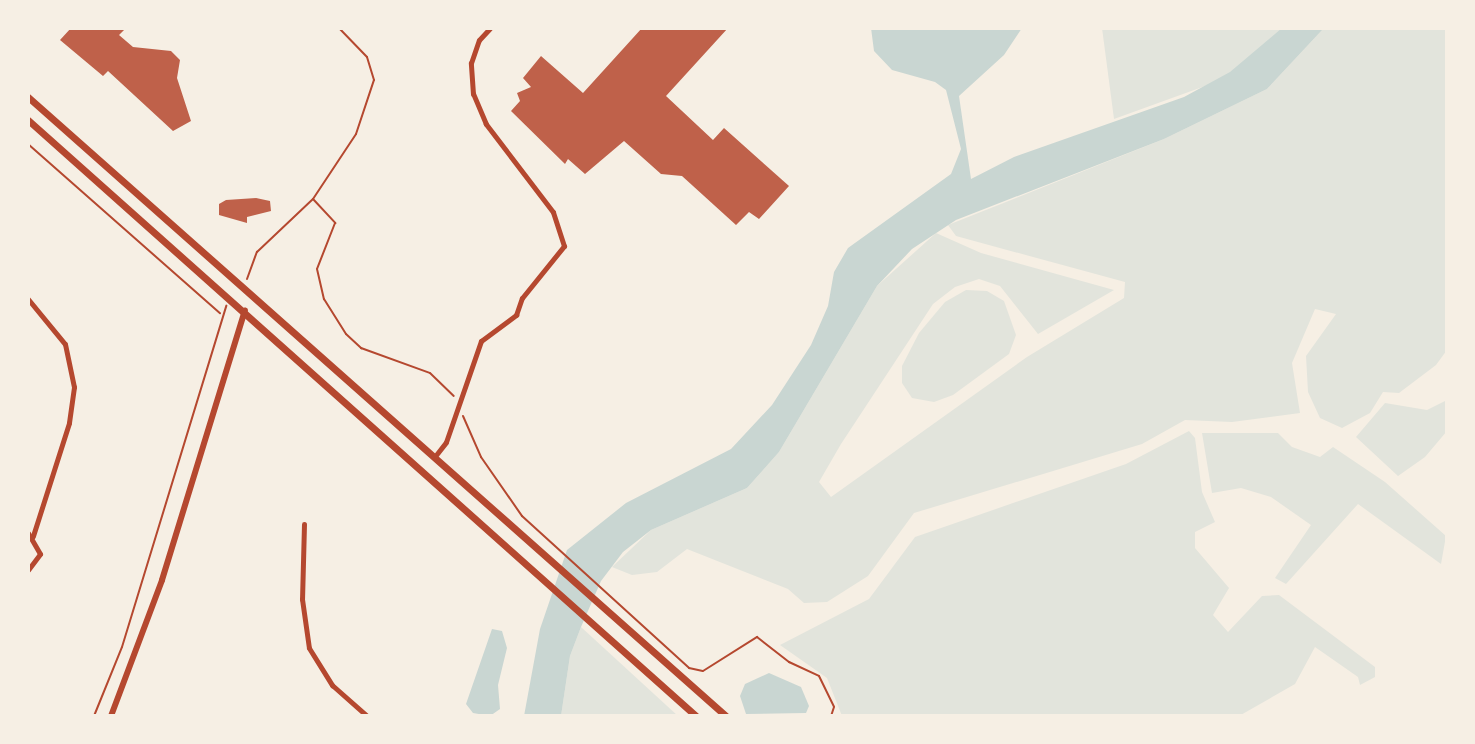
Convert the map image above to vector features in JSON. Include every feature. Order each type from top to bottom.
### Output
[{"type":"main road","points":[[28,97],[436,455],[726,716]]},
{"type":"main road","points":[[28,120],[531,565],[696,716]]},
{"type":"street","points":[[436,455],[459,407],[481,341],[516,315],[522,298],[564,246],[553,212],[486,124],[473,94],[471,63],[479,40],[490,28]]},
{"type":"street","points":[[111,716],[162,580],[245,311],[255,297]]},
{"type":"street","points":[[28,299],[65,344],[74,387],[69,423],[31,535],[40,554],[28,570]]},
{"type":"street","points":[[304,524],[302,599],[309,648],[332,685],[367,716]]},
{"type":"path","points":[[247,279],[267,239],[313,199],[351,146],[374,80],[367,57],[339,28]]},
{"type":"path","points":[[28,144],[221,314],[122,647],[94,716]]},
{"type":"path","points":[[313,199],[335,223],[317,269],[324,299],[346,334],[361,348],[430,373],[451,391],[506,495],[554,547],[689,668],[703,671],[757,637],[789,662],[819,676],[834,707],[831,716]]},
{"type":"shaded area","points":[[871,28],[1022,28],[1004,55],[959,96],[971,179],[1014,157],[1184,97],[1230,72],[1282,28],[1324,28],[1267,89],[1164,139],[956,220],[912,249],[877,286],[779,452],[747,488],[651,530],[623,552],[601,581],[570,656],[561,716],[524,716],[540,629],[567,550],[626,503],[731,449],[772,405],[811,345],[828,306],[834,272],[848,248],[951,174],[961,149],[946,90],[935,82],[892,70],[874,51]]},
{"type":"shaded area","points":[[1102,28],[1288,28],[1230,77],[1114,119]]},
{"type":"shaded area","points":[[1324,28],[1447,28],[1447,350],[1436,365],[1399,393],[1383,392],[1370,413],[1342,428],[1320,418],[1308,392],[1306,356],[1336,314],[1315,309],[1292,363],[1300,413],[1232,422],[1185,420],[1142,444],[914,513],[868,576],[827,602],[804,603],[788,589],[687,549],[657,572],[632,575],[612,567],[651,530],[747,488],[779,452],[877,286],[936,233],[981,253],[1114,290],[1038,334],[1000,286],[979,279],[955,287],[933,304],[841,444],[819,482],[831,497],[1027,357],[1124,298],[1125,282],[956,236],[948,225],[1164,139],[1267,89]]},
{"type":"shaded area","points":[[966,290],[987,291],[1004,301],[1016,335],[1009,354],[953,395],[934,402],[912,398],[902,383],[902,366],[919,333],[945,302]]},
{"type":"shaded area","points":[[1447,400],[1447,431],[1425,457],[1398,476],[1356,437],[1385,403],[1427,410]]},
{"type":"shaded area","points":[[1189,431],[1195,438],[1202,492],[1215,522],[1195,532],[1195,548],[1229,588],[1213,615],[1228,632],[1262,596],[1279,595],[1375,667],[1375,677],[1360,685],[1358,677],[1315,647],[1295,684],[1239,716],[842,716],[827,678],[780,645],[869,599],[915,537],[1126,464]]},
{"type":"shaded area","points":[[1202,433],[1278,433],[1292,447],[1320,457],[1333,447],[1385,482],[1446,536],[1441,564],[1358,504],[1286,584],[1275,578],[1311,525],[1271,497],[1241,488],[1212,493]]},
{"type":"shaded area","points":[[581,627],[678,716],[561,716],[570,656]]},
{"type":"shaded area","points":[[492,629],[502,631],[507,648],[498,685],[500,709],[490,716],[473,713],[466,704]]},
{"type":"shaded area","points":[[769,673],[801,687],[809,706],[806,713],[746,714],[740,696],[745,684]]},
{"type":"building","points":[[71,28],[126,28],[119,35],[133,47],[171,51],[180,60],[177,78],[191,121],[173,131],[108,71],[103,76],[60,40]]},
{"type":"building","points":[[642,28],[728,28],[666,96],[713,140],[724,128],[789,186],[759,219],[749,212],[736,225],[682,176],[661,174],[624,141],[585,174],[568,159],[565,164],[511,111],[520,101],[517,93],[531,87],[523,78],[541,56],[583,93]]},
{"type":"building","points":[[256,198],[270,201],[271,211],[247,217],[247,223],[219,215],[219,204],[226,200]]}]
